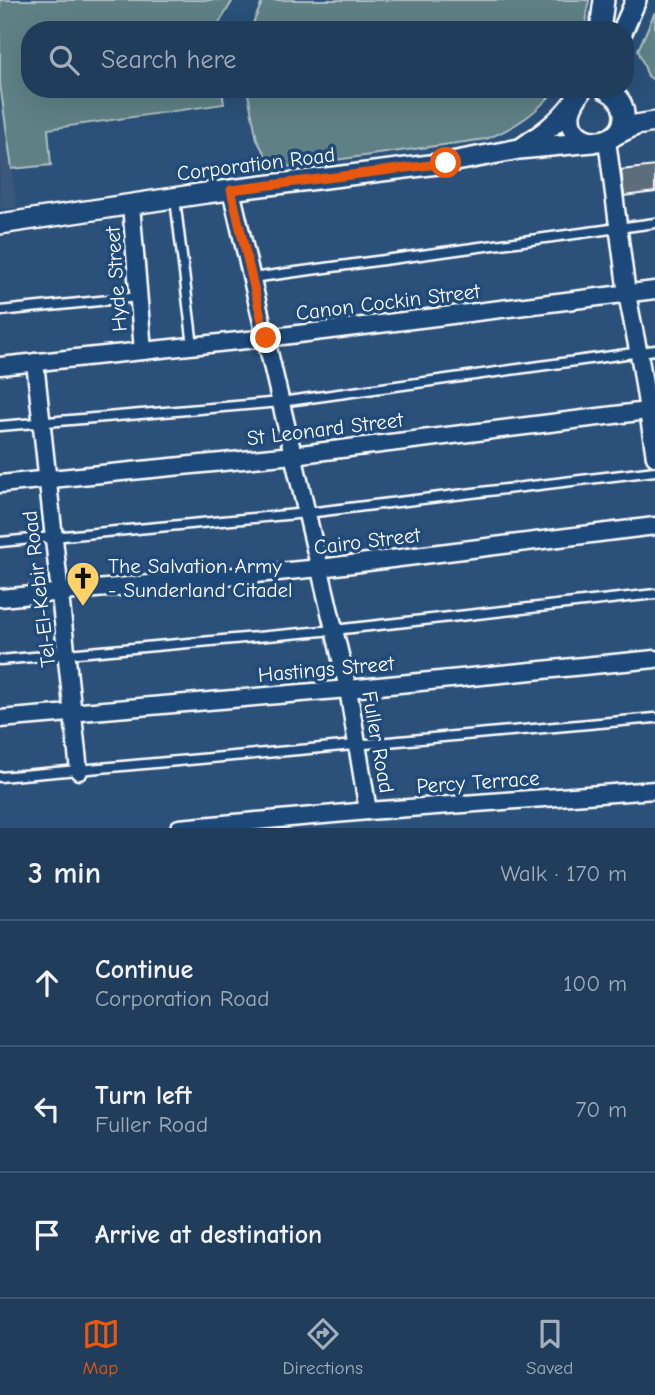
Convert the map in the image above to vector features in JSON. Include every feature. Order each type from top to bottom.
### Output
[{"type":"street","points":[[601,21],[604,0]]},
{"type":"street","points":[[627,21],[636,0]]},
{"type":"street","name":"Corporation Road","points":[[519,149],[549,129],[564,116],[578,98]]},
{"type":"street","name":"Corporation Road","points":[[580,98],[571,121],[576,132],[583,138],[605,139]]},
{"type":"street","points":[[614,98],[624,117],[621,128],[605,139],[627,294],[647,351],[655,457]]},
{"type":"street","points":[[622,98],[655,115]]},
{"type":"street","name":"Corporation Road","points":[[0,223],[605,139],[636,125],[655,122]]},
{"type":"street","name":"Fuller Road","points":[[231,190],[348,689],[368,811]]},
{"type":"street","name":"Hyde Street","points":[[131,204],[143,351]]},
{"type":"street","name":"Canon Cockin Street","points":[[0,366],[266,338],[655,290]]},
{"type":"street","name":"Tel-El-Kebir Road","points":[[35,362],[75,712],[79,771]]},
{"type":"street","name":"St Leonard Street","points":[[0,484],[293,455],[652,410]]},
{"type":"street","name":"Cairo Street","points":[[0,598],[320,568],[655,526]]},
{"type":"street","name":"Hastings Street","points":[[0,719],[655,659]]},
{"type":"street","name":"Percy Terrace","points":[[179,828],[655,790]]},
{"type":"lane","points":[[175,198],[193,346]]},
{"type":"lane","points":[[252,278],[655,223]]},
{"type":"lane","points":[[0,311],[139,297]]},
{"type":"lane","points":[[0,426],[281,402],[647,351]]},
{"type":"lane","points":[[0,542],[307,513],[655,471]]},
{"type":"lane","points":[[0,660],[334,630],[655,594]]},
{"type":"lane","points":[[0,777],[655,718]]},
{"type":"shaded area","points":[[0,84],[17,207],[0,209]]},
{"type":"green space","points":[[0,0],[233,0],[220,21],[21,21],[21,98],[223,98],[224,104],[48,129],[51,165],[12,169],[0,84]]},
{"type":"green space","points":[[263,0],[589,0],[586,21],[254,21]]},
{"type":"green space","points":[[655,12],[655,81],[648,76],[638,50]]},
{"type":"green space","points":[[249,98],[548,98],[525,119],[486,139],[285,167],[271,165],[257,140]]},
{"type":"building","points":[[655,166],[655,192],[624,196],[621,170]]},
{"type":"place","name":"The Salvation Army - Sunderland Citadel","points":[[83,608]]},
{"type":"route","points":[[266,338],[231,190],[446,163]]}]
